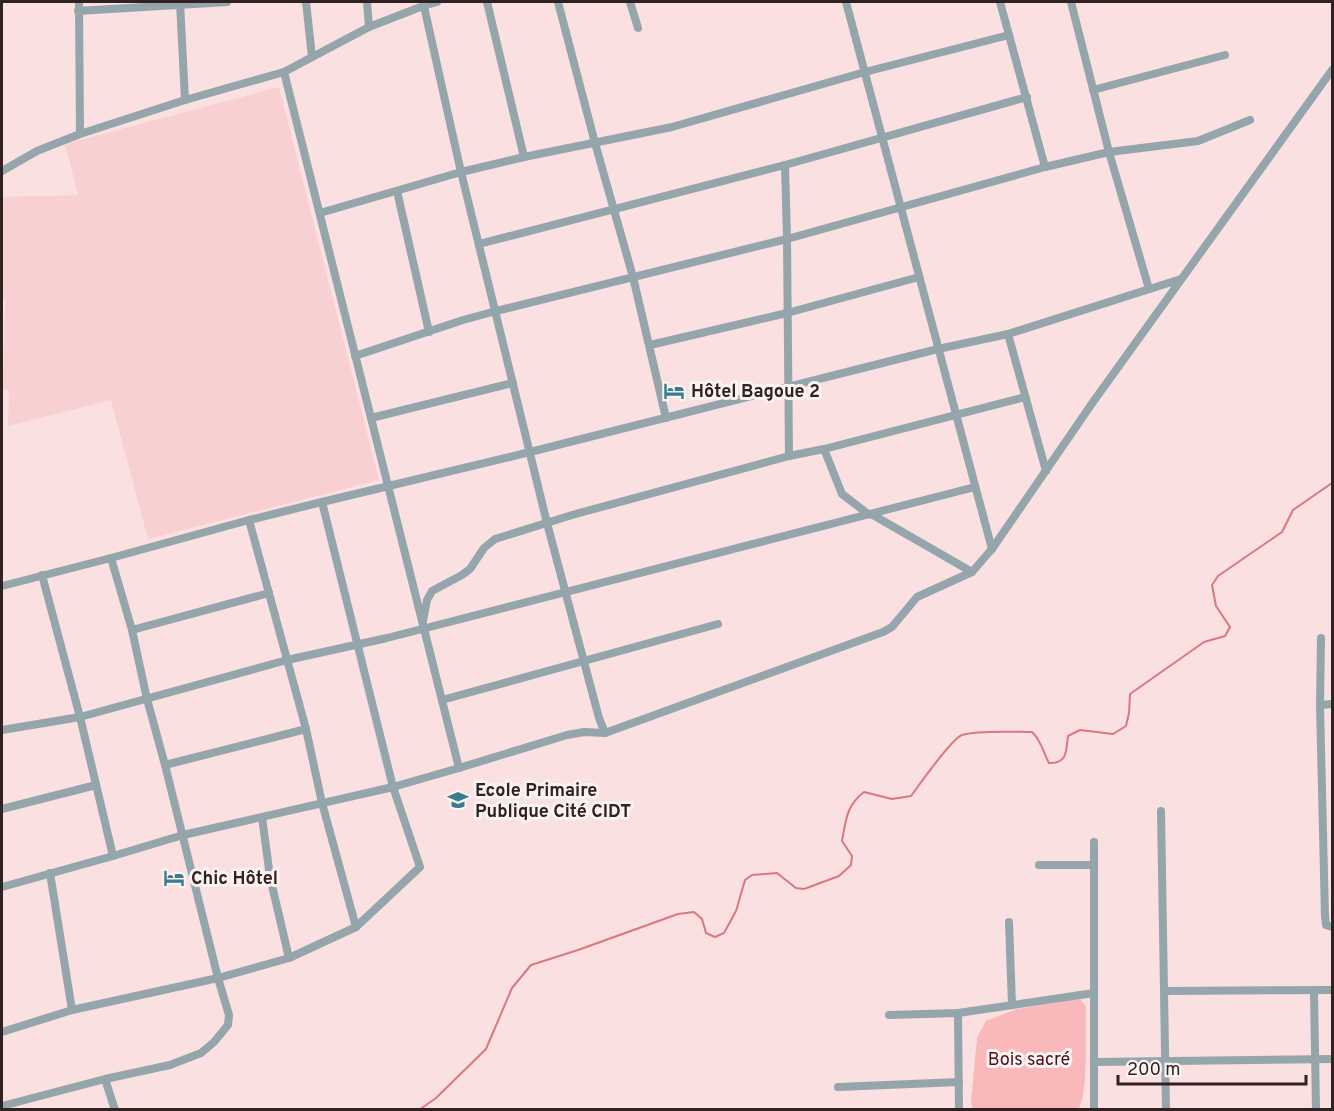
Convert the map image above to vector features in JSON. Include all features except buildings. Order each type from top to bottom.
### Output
[{"type":"street","points":[[79,2],[80,134]]},
{"type":"street","points":[[78,11],[180,3],[227,2]]},
{"type":"street","points":[[306,2],[312,57]]},
{"type":"street","points":[[367,2],[369,27]]},
{"type":"street","points":[[2,171],[38,151],[80,134],[185,100],[284,72],[369,27],[423,4],[436,2]]},
{"type":"street","points":[[487,2],[524,157]]},
{"type":"street","points":[[558,2],[633,277],[666,418]]},
{"type":"street","points":[[630,2],[638,28]]},
{"type":"street","points":[[846,2],[992,549]]},
{"type":"street","points":[[1000,2],[1045,167]]},
{"type":"street","points":[[1071,2],[1109,152],[1149,289]]},
{"type":"street","points":[[180,3],[185,100]]},
{"type":"street","points":[[423,4],[461,172],[547,523],[605,733]]},
{"type":"street","points":[[320,213],[461,172],[672,127],[864,72],[1010,35]]},
{"type":"street","points":[[1094,90],[1225,55]]},
{"type":"street","points":[[2,887],[183,835],[393,786],[567,735],[584,732],[605,733],[892,627],[917,597],[972,572],[992,549],[1093,402],[1332,70]]},
{"type":"street","points":[[284,72],[459,768]]},
{"type":"street","points":[[479,244],[785,165],[1027,98]]},
{"type":"street","points":[[355,356],[496,311],[787,239],[1045,167],[1109,152],[1198,141],[1250,120]]},
{"type":"street","points":[[785,165],[789,456]]},
{"type":"street","points":[[396,191],[429,332]]},
{"type":"street","points":[[650,345],[787,313],[919,277]]},
{"type":"street","points":[[2,586],[249,520],[938,349],[1008,334],[1182,279]]},
{"type":"street","points":[[1008,334],[1046,471]]},
{"type":"street","points":[[371,418],[513,382]]},
{"type":"street","points":[[423,625],[427,600],[432,591],[470,569],[495,538],[789,456],[1025,397]]},
{"type":"street","points":[[824,449],[842,494],[868,514],[972,572]]},
{"type":"street","points":[[2,730],[80,717],[287,660],[358,645],[423,625],[565,592],[975,487]]},
{"type":"street","points":[[2,1032],[72,1010],[218,978],[289,958],[356,927],[420,867],[393,786],[322,502]]},
{"type":"street","points":[[249,520],[306,729],[322,803],[356,927]]},
{"type":"street","points":[[2,1106],[105,1079],[170,1065],[201,1053],[228,1025],[229,1015],[147,699],[132,630],[111,558]]},
{"type":"street","points":[[42,575],[80,717],[113,856]]},
{"type":"street","points":[[132,630],[269,593]]},
{"type":"street","points":[[442,700],[718,624]]},
{"type":"street","points":[[1321,638],[1320,705],[1325,916],[1326,925],[1332,927]]},
{"type":"street","points":[[1320,705],[1332,704]]},
{"type":"street","points":[[165,765],[306,729]]},
{"type":"street","points":[[2,809],[96,785]]},
{"type":"street","points":[[1161,811],[1166,1110]]},
{"type":"street","points":[[262,817],[270,877],[289,958]]},
{"type":"street","points":[[1094,842],[1094,1110]]},
{"type":"street","points":[[1039,865],[1094,865]]},
{"type":"street","points":[[50,873],[72,1010]]},
{"type":"street","points":[[1009,922],[1012,1005]]},
{"type":"street","points":[[1314,990],[1316,1110]]},
{"type":"street","points":[[1164,991],[1332,990]]},
{"type":"street","points":[[889,1015],[958,1013],[1094,993]]},
{"type":"street","points":[[958,1013],[959,1110]]},
{"type":"street","points":[[1094,1062],[1332,1059]]},
{"type":"street","points":[[105,1079],[116,1110]]},
{"type":"street","points":[[838,1087],[958,1082]]},
{"type":"shaded area","points":[[279,87],[379,480],[148,539],[111,400],[8,426],[9,390],[3,390],[5,298],[2,299],[2,197],[78,195],[65,144]]},
{"type":"green space","name":"Bois sacré","points":[[1080,999],[1086,1007],[1086,1061],[1084,1090],[1078,1109],[973,1109],[971,1103],[977,1038],[986,1021],[1017,1009]]},
{"type":"waterway","points":[[419,1110],[436,1098],[486,1049],[512,988],[531,965],[678,914],[694,912],[702,919],[706,933],[715,937],[724,933],[736,911],[745,880],[752,875],[777,873],[796,888],[804,889],[839,876],[851,865],[852,856],[842,841],[850,808],[858,797],[864,792],[892,799],[911,796],[943,753],[962,735],[986,732],[1032,732],[1040,742],[1049,763],[1055,763],[1063,759],[1065,755],[1068,736],[1080,730],[1113,734],[1126,726],[1130,694],[1204,642],[1225,636],[1230,627],[1216,606],[1212,585],[1218,576],[1282,532],[1293,510],[1332,483]]},
{"type":"place","name":"Hôtel Bagoue 2","points":[[674,391]]},
{"type":"place","name":"Ecole Primaire Publique Cité CIDT","points":[[458,800]]},
{"type":"place","name":"Chic Hôtel","points":[[174,878]]}]
